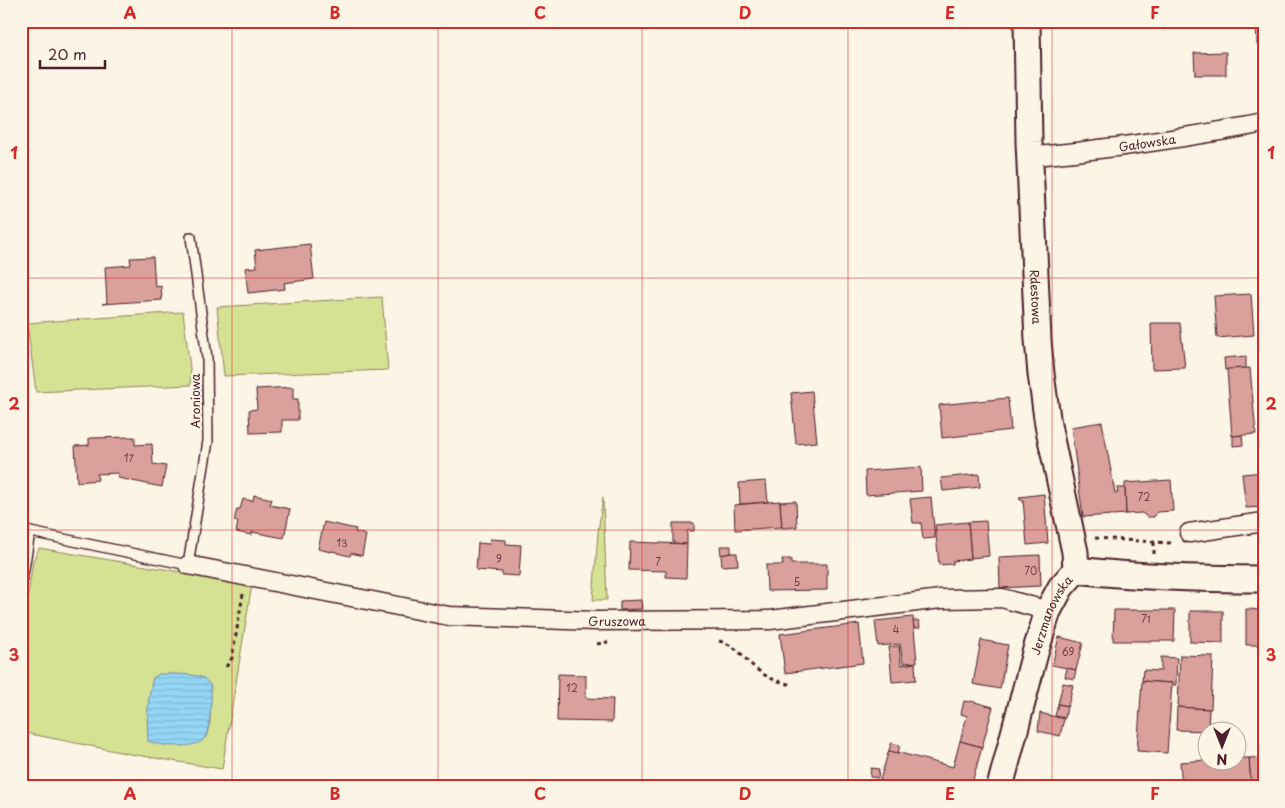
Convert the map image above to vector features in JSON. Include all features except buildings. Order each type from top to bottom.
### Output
[{"type":"street","name":"Rdestowa","points":[[1027,21],[1030,156],[1041,374],[1048,425],[1075,552],[1076,570]]},
{"type":"street","name":"Gałowska","points":[[1030,156],[1136,144],[1264,123]]},
{"type":"street","points":[[1189,533],[1264,522]]},
{"type":"street","name":"Gruszowa","points":[[188,565],[449,616],[596,621],[770,620],[941,599],[1002,598],[1048,611]]},
{"type":"street","name":"Jerzmanowska","points":[[1000,787],[1048,611],[1061,588],[1076,570],[1224,579],[1264,579]]},
{"type":"lane","name":"Aroniowa","points":[[188,565],[208,441],[207,358],[191,237]]},
{"type":"lane","points":[[21,588],[25,531],[188,565]]},
{"type":"path","points":[[1090,538],[1169,543],[1179,540],[1189,533]]},
{"type":"path","points":[[226,667],[232,658],[246,576]]},
{"type":"path","points":[[597,644],[615,641]]},
{"type":"path","points":[[718,641],[728,643],[740,652],[758,671],[772,680],[792,685]]},
{"type":"green space","points":[[382,297],[388,370],[224,376],[217,307]]},
{"type":"green space","points":[[183,312],[191,385],[36,392],[27,323]]},
{"type":"green space","points":[[603,497],[607,600],[593,600],[598,532]]},
{"type":"green space","points":[[39,548],[252,584],[222,769],[130,754],[21,732],[21,643],[33,561]],"holes":[[[176,674],[210,685],[210,722],[206,737],[200,742],[148,707],[153,678]]]},
{"type":"water","points":[[159,674],[183,674],[201,677],[210,685],[209,721],[206,735],[200,742],[178,746],[161,745],[148,741],[150,694],[153,678]]}]
